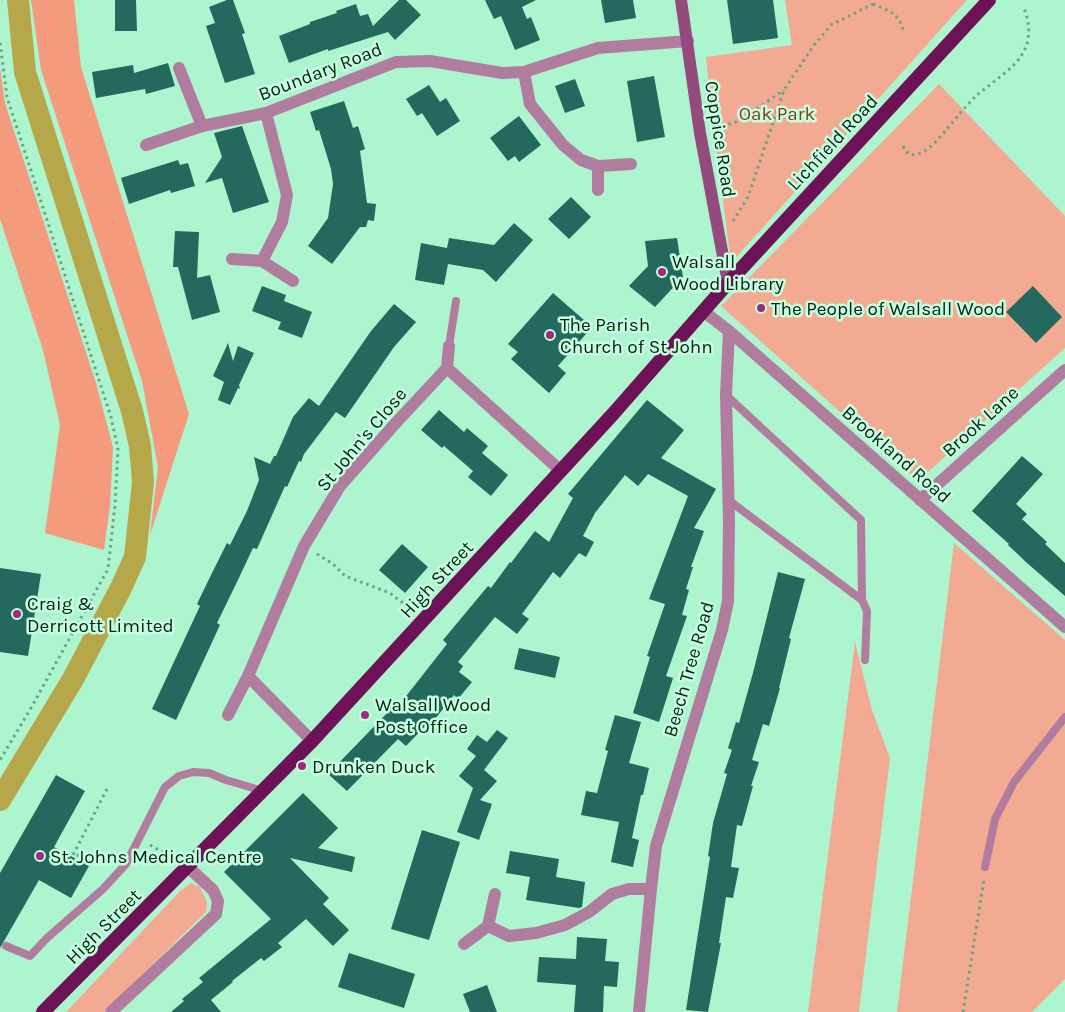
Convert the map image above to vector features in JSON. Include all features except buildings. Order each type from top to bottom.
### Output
[{"type":"highway","name":"Lichfield Road","points":[[703,310],[989,0]]},
{"type":"highway","name":"High Street","points":[[43,1012],[312,741],[561,471],[703,310]]},
{"type":"main road","name":"Coppice Road","points":[[681,0],[700,132],[728,283]]},
{"type":"street","name":"Boundary Road","points":[[146,145],[202,126],[266,113],[396,62],[430,61],[502,73],[524,72],[598,48],[688,42]]},
{"type":"street","points":[[179,68],[202,126]]},
{"type":"street","points":[[524,72],[530,104],[563,146],[581,160],[598,166],[631,164]]},
{"type":"street","points":[[262,261],[282,222],[287,195],[266,113]]},
{"type":"street","points":[[598,166],[598,190]]},
{"type":"street","points":[[232,259],[262,261],[293,281]]},
{"type":"street","name":"Brookland Road","points":[[703,310],[1065,627]]},
{"type":"street","name":"Beech Tree Road","points":[[639,1012],[656,846],[722,630],[728,601],[729,521],[726,395],[729,332]]},
{"type":"street","points":[[449,346],[447,368],[561,471]]},
{"type":"street","name":"St John's Close","points":[[228,715],[248,676],[304,546],[340,486],[447,368]]},
{"type":"street","name":"Brook Lane","points":[[920,500],[1065,370]]},
{"type":"street","points":[[248,676],[312,741]]},
{"type":"street","points":[[111,1012],[216,914],[218,901],[212,890],[188,866]]},
{"type":"street","points":[[488,926],[509,936],[536,933],[566,925],[589,912],[612,894],[629,889],[651,888]]},
{"type":"street","points":[[464,944],[488,926],[495,894]]},
{"type":"lane","points":[[449,346],[456,301]]},
{"type":"lane","points":[[726,395],[861,520],[862,600],[867,611],[865,660]]},
{"type":"lane","points":[[727,499],[862,600]]},
{"type":"lane","points":[[985,867],[995,819],[1014,782],[1065,717]]},
{"type":"lane","points":[[6,946],[30,956],[47,938],[103,889],[126,864],[165,787],[179,776],[193,772],[209,773],[263,791]]},
{"type":"path","points":[[873,4],[874,0]]},
{"type":"path","points":[[718,234],[739,214],[748,197],[784,90],[814,45],[831,25],[873,4],[893,12],[901,23],[904,33]]},
{"type":"path","points":[[903,146],[906,153],[910,155],[920,154],[933,144],[974,98],[1013,65],[1025,49],[1028,34],[1029,20],[1024,8]]},
{"type":"path","points":[[0,43],[7,97],[111,417],[118,449],[116,505],[108,569],[0,760]]},
{"type":"path","points":[[700,132],[739,121],[784,90]]},
{"type":"path","points":[[304,546],[333,564],[345,576],[390,593],[424,620]]},
{"type":"path","points":[[107,789],[73,855],[113,858]]},
{"type":"path","points":[[139,839],[188,866]]},
{"type":"path","points":[[963,1012],[985,867]]},
{"type":"green space","name":"Oak Park","points":[[785,0],[967,0],[731,263],[706,57],[792,45]]},
{"type":"green space","points":[[939,84],[1065,216],[1065,348],[918,481],[721,306]]},
{"type":"green space","points":[[954,543],[1065,640],[1065,979],[1032,1012],[897,1012]]},
{"type":"green space","points":[[855,642],[872,710],[890,758],[859,1012],[808,1012]]},
{"type":"green space","points":[[191,883],[200,887],[207,902],[206,912],[104,1012],[66,1012],[180,891]]},
{"type":"shaded area","points":[[31,0],[74,0],[81,67],[189,414],[150,535],[158,467],[142,381],[41,70]]},
{"type":"shaded area","points":[[0,68],[5,103],[96,383],[113,447],[110,506],[104,550],[45,533],[60,425],[43,350],[0,219]]},
{"type":"waterway","points":[[0,800],[73,679],[121,588],[135,557],[143,482],[140,446],[132,411],[25,72],[18,0]]},
{"type":"place","name":"Walsall Wood Library","points":[[662,272]]},
{"type":"place","name":"The People of Walsall Wood","points":[[761,308]]},
{"type":"place","name":"The Parish Church of St John","points":[[550,335]]},
{"type":"place","name":"Craig & Derricott Limited","points":[[17,614]]},
{"type":"place","name":"Walsall Wood Post Office","points":[[365,715]]},
{"type":"place","name":"Drunken Duck","points":[[302,766]]},
{"type":"place","name":"St. Johns Medical Centre","points":[[40,856]]}]
